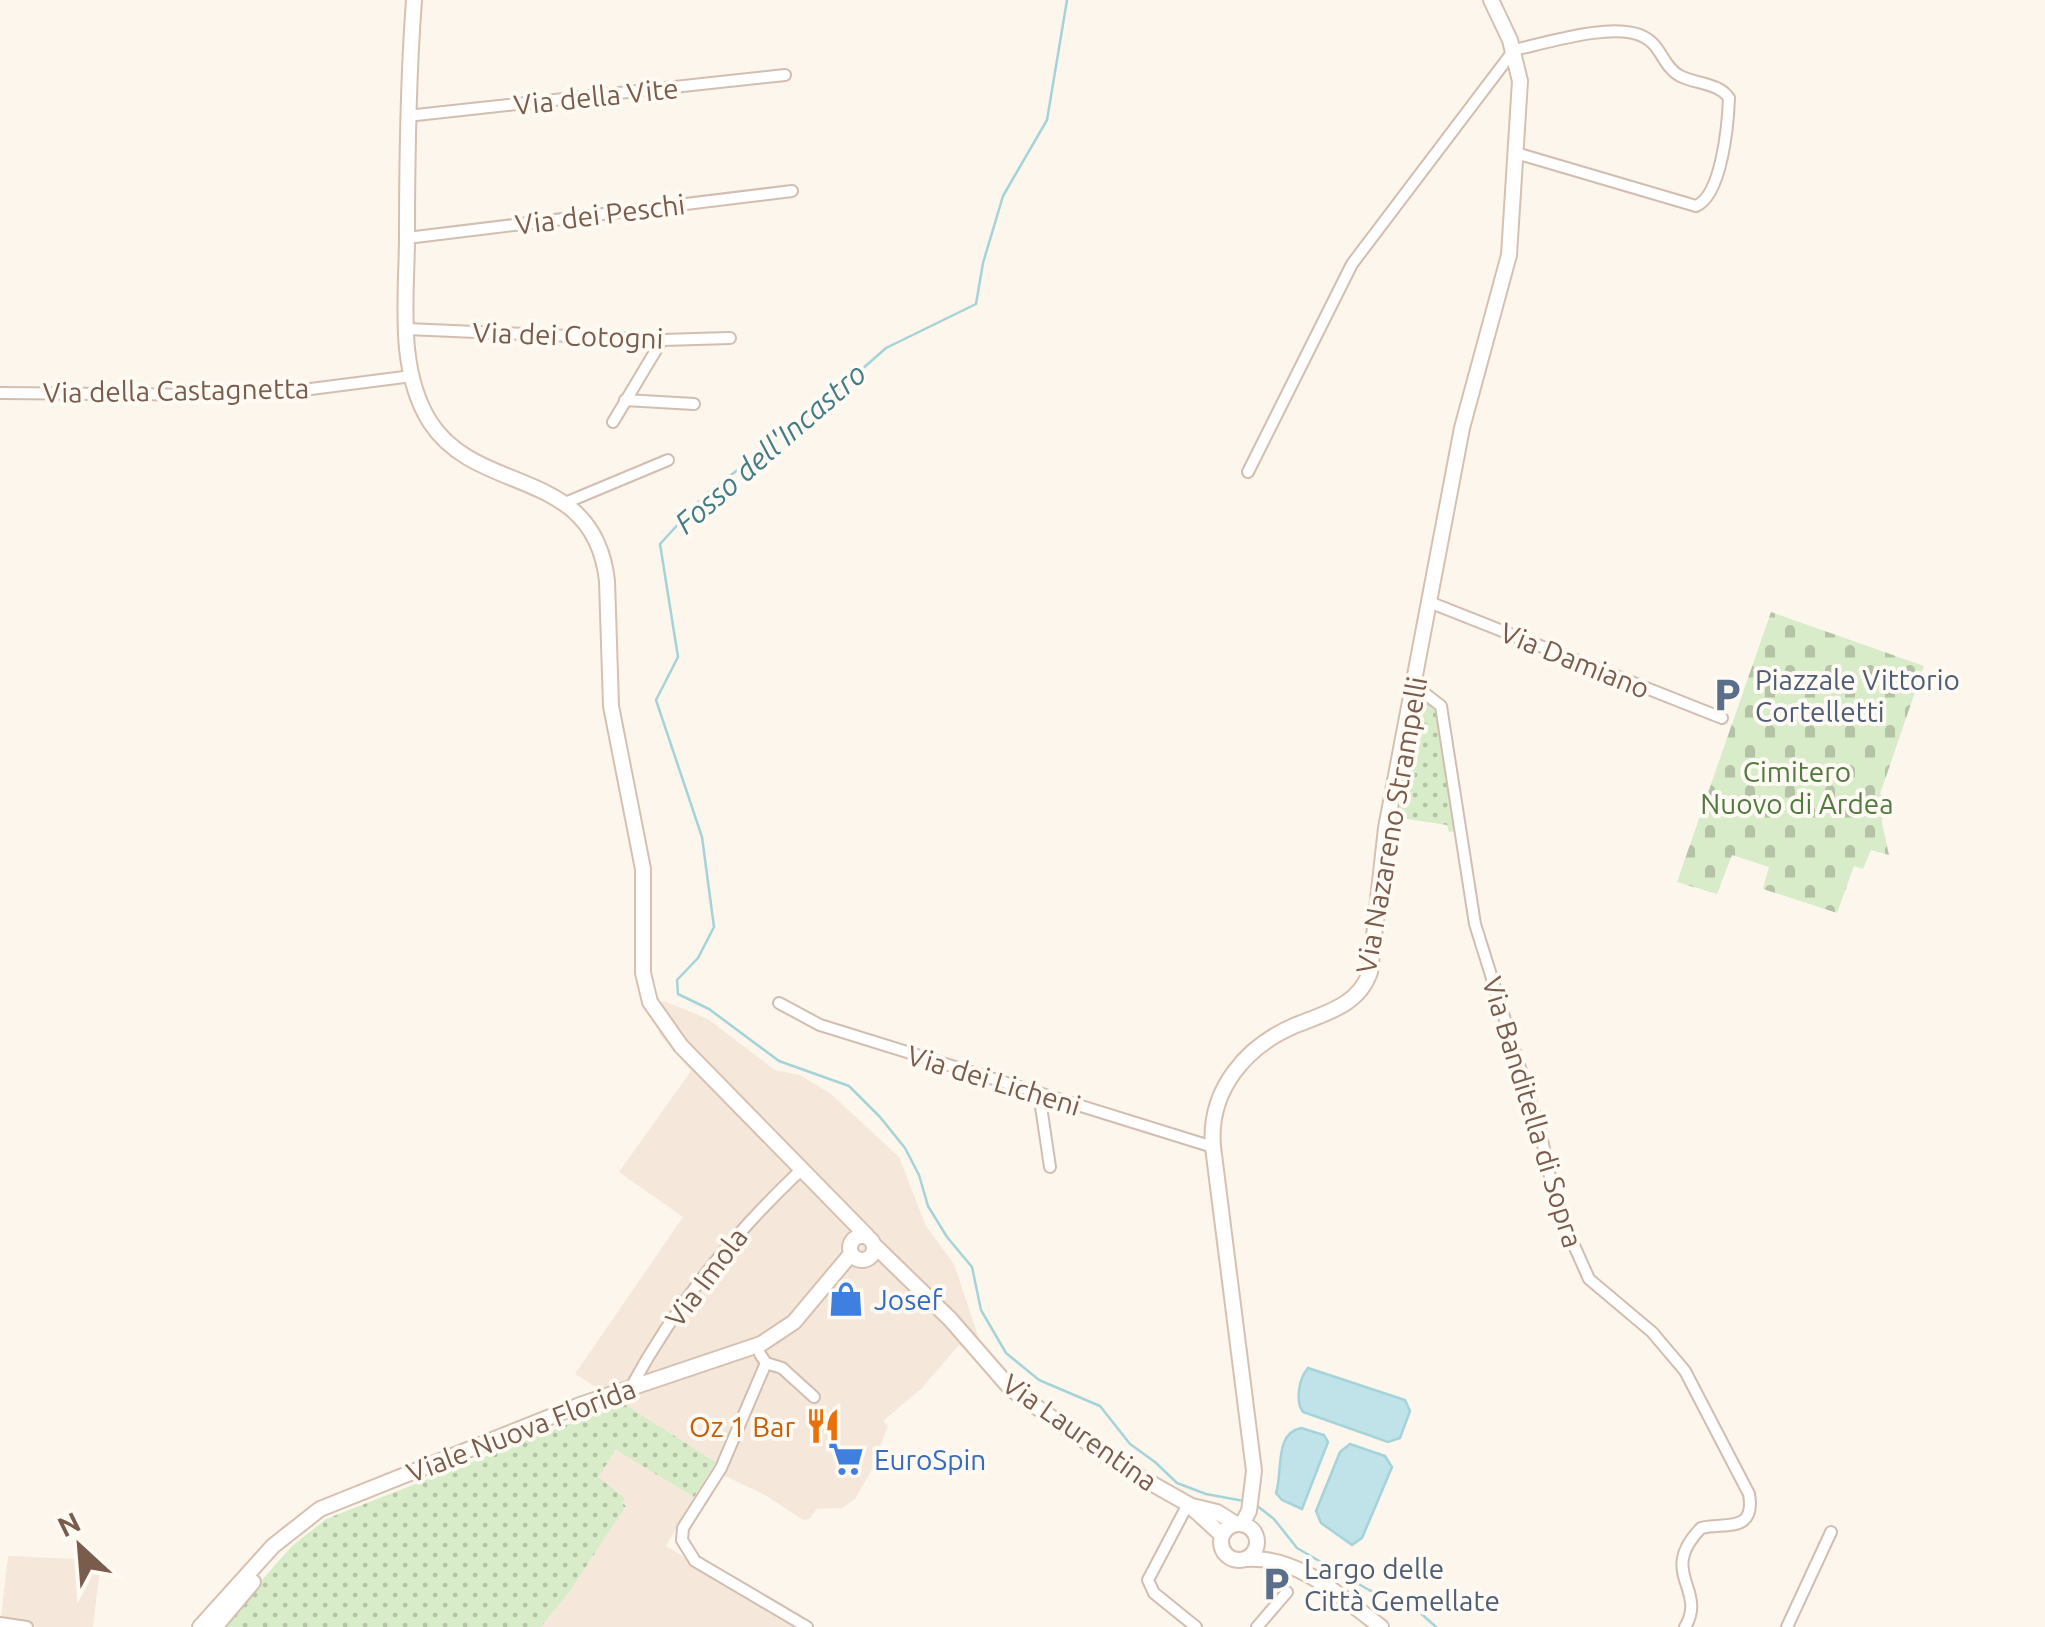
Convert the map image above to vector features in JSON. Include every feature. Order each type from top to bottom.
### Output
[{"type":"street","points":[[414,0],[406,116],[407,329],[412,376],[428,419],[451,445],[474,460],[566,503],[668,460]]},
{"type":"street","name":"Via Nazareno Strampelli","points":[[1242,1520],[1254,1470],[1213,1147],[1216,1107],[1223,1088],[1239,1066],[1277,1035],[1346,1004],[1367,981],[1374,957],[1386,828],[1464,417],[1507,270],[1520,81],[1514,50],[1490,0]]},
{"type":"street","points":[[1248,472],[1355,260],[1514,50],[1598,33],[1635,33],[1653,42],[1676,74],[1722,90],[1729,100],[1721,160],[1707,200],[1700,205],[1688,206],[1516,153]]},
{"type":"street","name":"Via della Vite","points":[[406,116],[786,76]]},
{"type":"street","name":"Via dei Peschi","points":[[407,238],[792,191]]},
{"type":"street","name":"Via dei Cotogni","points":[[407,329],[662,340],[730,338]]},
{"type":"street","points":[[613,422],[662,340]]},
{"type":"street","name":"Via della Castagnetta","points":[[0,393],[232,395],[412,376]]},
{"type":"street","points":[[626,400],[694,404]]},
{"type":"street","name":"Via Laurentina","points":[[566,503],[594,537],[606,573],[612,716],[644,869],[643,974],[653,1007],[676,1041],[813,1183],[861,1250],[896,1267],[950,1319],[1011,1388],[1119,1465],[1188,1504],[1222,1536]]},
{"type":"street","name":"Via Damiano","points":[[1429,602],[1722,718]]},
{"type":"street","name":"Via Banditella di Sopra","points":[[1414,686],[1440,706],[1478,934],[1541,1134],[1558,1210],[1589,1279],[1652,1332],[1681,1366],[1748,1494],[1750,1509],[1745,1519],[1728,1526],[1701,1528],[1684,1550],[1681,1568],[1692,1609],[1684,1627]]},
{"type":"street","name":"Via dei Licheni","points":[[780,1003],[820,1026],[1213,1147]]},
{"type":"street","points":[[1039,1094],[1050,1167]]},
{"type":"street","name":"Via Imola","points":[[629,1391],[726,1246],[801,1170]]},
{"type":"street","name":"Viale Nuova Florida","points":[[215,1627],[279,1551],[325,1514],[629,1391],[774,1338],[797,1320],[861,1250]]},
{"type":"street","name":"Viale Nuova Florida","points":[[200,1627],[266,1554],[320,1509],[549,1416],[629,1391],[763,1358],[801,1327],[861,1250]]},
{"type":"street","points":[[807,1627],[695,1560],[682,1540],[683,1528],[721,1468],[763,1358],[782,1368],[814,1397]]},
{"type":"street","points":[[1188,1504],[1150,1570],[1148,1584],[1196,1627]]},
{"type":"street","name":"Via Laurentina","points":[[1188,1504],[1242,1520]]},
{"type":"street","points":[[1246,1559],[1255,1551],[1257,1540],[1242,1520],[1222,1536],[1221,1548],[1228,1558],[1246,1559],[1275,1560],[1296,1569]]},
{"type":"street","points":[[1787,1627],[1831,1532]]},
{"type":"street","points":[[1257,1540],[1277,1550],[1296,1569],[1380,1627]]},
{"type":"street","points":[[1256,1627],[1287,1592]]},
{"type":"street","points":[[0,1623],[27,1627]]},
{"type":"shaded area","points":[[664,1001],[708,1019],[775,1070],[800,1075],[831,1094],[899,1157],[926,1226],[954,1264],[980,1342],[967,1351],[959,1345],[921,1389],[883,1421],[888,1426],[855,1499],[842,1508],[817,1509],[809,1519],[803,1520],[765,1495],[723,1475],[726,1468],[575,1374],[683,1217],[619,1172],[691,1071],[659,1034],[658,1005]]},
{"type":"shaded area","points":[[617,1450],[694,1497],[666,1546],[797,1627],[541,1627],[570,1591],[626,1506],[622,1503],[624,1498],[597,1477]]},
{"type":"shaded area","points":[[8,1556],[101,1560],[93,1627],[0,1627]]},
{"type":"green space","name":"Cimitero Nuovo di Ardea","points":[[1771,612],[1924,666],[1880,794],[1884,796],[1882,823],[1889,855],[1871,850],[1863,869],[1854,866],[1837,913],[1763,889],[1769,867],[1732,855],[1717,894],[1677,882]]},
{"type":"green space","points":[[1419,696],[1438,713],[1456,831],[1449,832],[1447,825],[1394,817]]},
{"type":"green space","points":[[622,1403],[716,1462],[694,1497],[616,1450],[598,1477],[625,1498],[622,1503],[626,1506],[570,1591],[541,1627],[220,1627],[292,1546],[326,1519]]},
{"type":"water","points":[[1308,1368],[1405,1400],[1410,1411],[1400,1438],[1388,1442],[1303,1412],[1299,1390]]},
{"type":"water","points":[[1301,1428],[1324,1435],[1328,1442],[1302,1509],[1276,1493],[1283,1445],[1292,1431]]},
{"type":"water","points":[[1350,1444],[1385,1456],[1392,1467],[1362,1538],[1352,1545],[1321,1523],[1316,1511],[1340,1452]]},
{"type":"waterway","name":"Fosso dell'Incastro","points":[[1067,0],[1047,120],[1003,196],[983,263],[976,304],[886,348],[818,408],[705,495],[660,544],[678,657],[656,700],[702,837],[714,927],[698,958],[677,980],[678,994],[709,1009],[779,1061],[849,1086],[880,1117],[905,1148],[919,1175],[928,1206],[947,1237],[972,1267],[981,1310],[1006,1353],[1039,1380],[1100,1406],[1130,1444],[1177,1483],[1206,1494],[1244,1501]]},
{"type":"waterway","name":"Fosso dell'Incastro","points":[[1256,1505],[1274,1519],[1297,1548],[1369,1590],[1416,1609],[1436,1627]]},
{"type":"place","name":"Piazzale Vittorio Cortelletti","points":[[1727,695]]},
{"type":"place","name":"Josef","points":[[846,1299]]},
{"type":"place","name":"Oz 1 Bar","points":[[823,1426]]},
{"type":"place","name":"EuroSpin","points":[[846,1459]]},
{"type":"place","name":"Largo delle Città Gemellate","points":[[1276,1584]]}]
